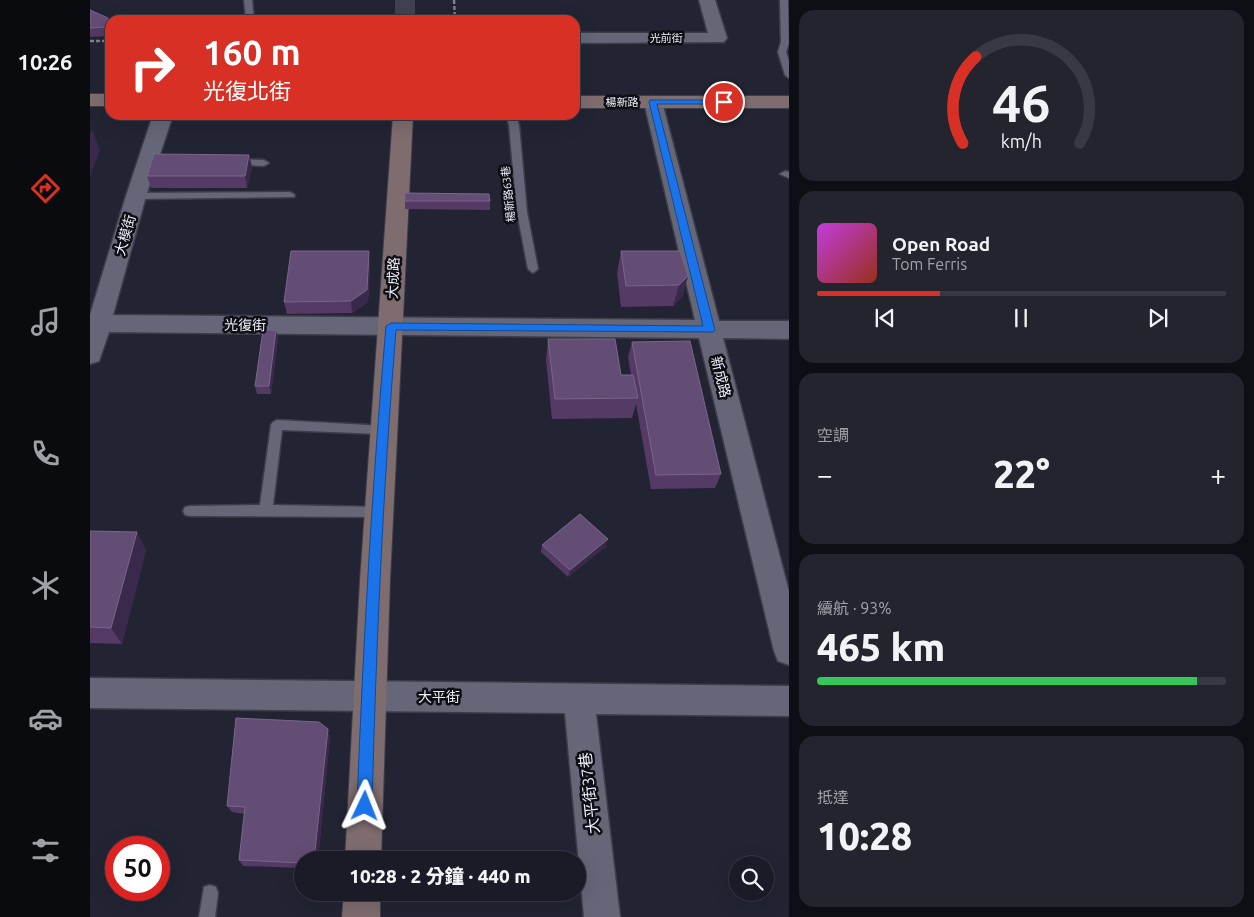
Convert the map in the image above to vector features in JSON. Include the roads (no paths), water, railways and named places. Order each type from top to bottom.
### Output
[{"type":"main road","points":[[90,100],[105,100]]},
{"type":"main road","name":"楊新路","points":[[580,102],[789,102]]},
{"type":"main road","name":"大成路","points":[[363,851],[368,697],[382,429],[391,326],[403,120]]},
{"type":"main road","points":[[361,917],[362,901]]},
{"type":"street","name":"光前街","points":[[580,38],[718,38],[707,0]]},
{"type":"street","name":"新成路","points":[[653,102],[789,651]]},
{"type":"street","name":"大模街","points":[[90,355],[136,196],[154,160],[162,120]]},
{"type":"street","name":"光復街","points":[[100,323],[789,330]]},
{"type":"street","name":"大平街","points":[[90,693],[789,701]]},
{"type":"street","name":"大平街37巷","points":[[579,698],[602,917]]},
{"type":"lane","points":[[248,0],[250,15]]},
{"type":"lane","points":[[784,0],[786,42],[782,52],[789,75]]},
{"type":"lane","name":"楊新路63巷","points":[[512,120],[522,212],[533,269]]},
{"type":"lane","points":[[226,162],[264,163]]},
{"type":"lane","points":[[136,196],[290,195]]},
{"type":"lane","points":[[266,510],[277,425],[382,429]]},
{"type":"lane","points":[[190,512],[266,510],[378,512]]},
{"type":"lane","points":[[207,917],[210,893]]},
{"type":"tunnel","points":[[405,0],[405,15]]}]
